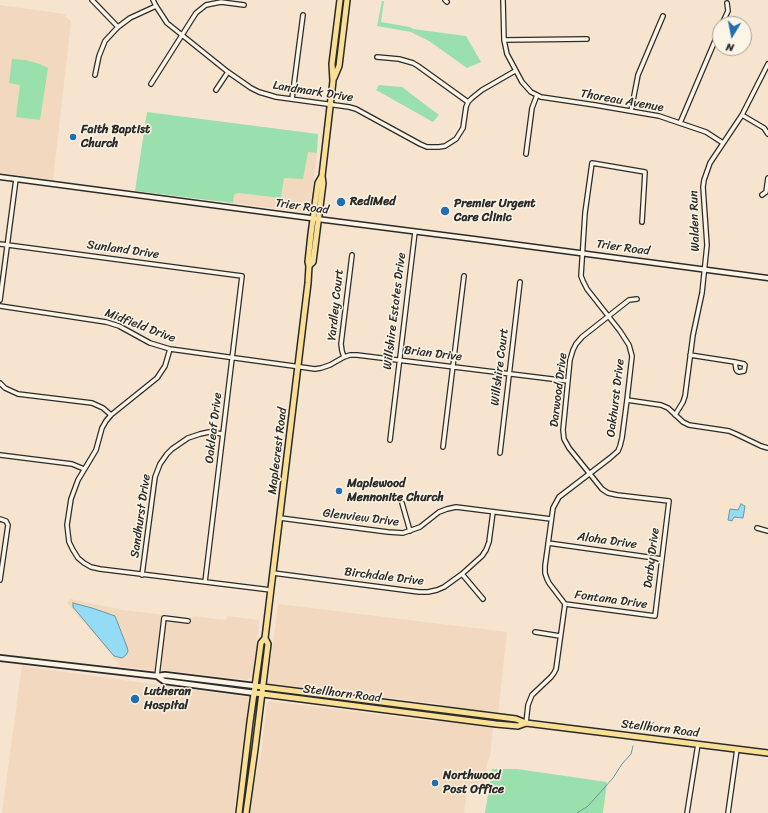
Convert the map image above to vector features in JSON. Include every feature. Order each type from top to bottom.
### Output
[{"type":"main road","name":"Maplecrest Road","points":[[239,813],[255,686],[262,643],[265,638],[308,287],[309,266],[313,262],[316,219],[323,184],[322,176],[333,81],[332,64],[340,0]]},
{"type":"main road","name":"Maplecrest Road","points":[[333,81],[338,66],[347,0]]},
{"type":"main road","name":"Maplecrest Road","points":[[246,813],[268,644],[265,638]]},
{"type":"main road","name":"Stellhorn Road","points":[[0,658],[255,686],[516,719],[526,723],[768,753]]},
{"type":"main road","name":"Stellhorn Road","points":[[157,676],[164,680],[254,693],[496,724],[518,726],[526,723]]},
{"type":"street","points":[[92,0],[118,27]]},
{"type":"street","name":"Landmark Drive","points":[[153,0],[167,24],[243,84],[259,92],[276,97],[331,104],[356,109],[422,146],[432,147],[446,145],[458,137],[463,128],[468,102]]},
{"type":"street","points":[[502,0],[504,40],[507,54],[522,82],[527,88],[537,95],[532,108],[526,154]]},
{"type":"street","points":[[151,84],[196,14],[206,5],[221,2],[244,5]]},
{"type":"street","points":[[726,3],[728,11],[726,16]]},
{"type":"street","points":[[95,75],[99,56],[105,42],[118,27],[130,18],[156,6]]},
{"type":"street","points":[[292,99],[303,15]]},
{"type":"street","points":[[631,111],[638,75],[663,16]]},
{"type":"street","points":[[504,40],[588,39]]},
{"type":"street","points":[[680,123],[712,48]]},
{"type":"street","points":[[377,57],[403,60],[418,66],[468,102],[482,90],[516,71]]},
{"type":"street","name":"Walden Run","points":[[675,415],[685,396],[692,335],[702,293],[707,245],[703,187],[704,180],[710,163],[742,115],[767,71],[768,64]]},
{"type":"street","points":[[216,90],[228,72]]},
{"type":"street","name":"Thoreau Avenue","points":[[537,95],[659,116],[706,132],[723,143]]},
{"type":"street","points":[[742,115],[764,128],[768,134]]},
{"type":"street","name":"Oakhurst Drive","points":[[565,604],[546,579],[545,566],[553,508],[559,497],[618,451],[627,400],[632,356],[626,339],[587,289],[581,272],[586,205],[592,163],[645,172],[642,222]]},
{"type":"street","name":"Trier Road","points":[[0,177],[768,278]]},
{"type":"street","points":[[762,195],[766,192],[768,178]]},
{"type":"street","points":[[0,300],[16,179]]},
{"type":"street","name":"Willshire Estates Drive","points":[[390,440],[415,232]]},
{"type":"street","name":"Sunland Drive","points":[[0,244],[242,276]]},
{"type":"street","name":"Yardley Court","points":[[344,357],[341,344],[352,255]]},
{"type":"street","name":"Oakleaf Drive","points":[[205,582],[242,276]]},
{"type":"street","points":[[443,447],[464,276]]},
{"type":"street","name":"Willshire Court","points":[[500,453],[520,282]]},
{"type":"street","name":"Darwood Drive","points":[[637,299],[629,300],[576,344],[572,355],[568,381],[563,435],[569,448],[602,489],[617,495],[669,502]]},
{"type":"street","name":"Midfield Drive","points":[[0,306],[106,322],[119,326],[150,343],[170,349],[298,367]]},
{"type":"street","points":[[170,349],[165,366],[157,378],[112,415],[102,428],[96,450],[78,480],[71,499],[67,525],[69,542],[78,558],[91,567],[142,575],[271,590]]},
{"type":"street","name":"Brian Drive","points":[[298,367],[315,369],[321,368],[344,357],[357,355],[568,381]]},
{"type":"street","points":[[690,355],[736,362]]},
{"type":"street","points":[[0,383],[5,388],[18,394],[92,403],[112,415]]},
{"type":"street","points":[[627,400],[661,405],[668,408],[683,422],[689,425],[736,434],[768,448]]},
{"type":"street","name":"Sandhurst Drive","points":[[142,575],[155,478],[160,464],[172,449],[188,438],[209,432],[223,434]]},
{"type":"street","points":[[0,455],[72,464],[84,469]]},
{"type":"street","name":"Darby Drive","points":[[655,616],[669,502]]},
{"type":"street","points":[[402,503],[410,531]]},
{"type":"street","name":"Glenview Drive","points":[[280,518],[403,533],[420,527],[439,512],[456,507],[551,519]]},
{"type":"street","name":"Birchdale Drive","points":[[273,573],[428,592],[444,587],[462,574],[482,556],[489,542],[493,512]]},
{"type":"street","points":[[0,519],[6,521],[8,525],[0,580]]},
{"type":"street","points":[[757,528],[768,531]]},
{"type":"street","name":"Aloha Drive","points":[[548,544],[662,559]]},
{"type":"street","points":[[462,574],[483,599]]},
{"type":"street","points":[[526,723],[528,705],[532,695],[551,678],[554,673],[557,663],[565,604]]},
{"type":"street","name":"Fontana Drive","points":[[565,604],[655,616]]},
{"type":"street","points":[[157,676],[164,618],[188,621]]},
{"type":"street","points":[[535,632],[560,636]]},
{"type":"street","points":[[687,813],[698,744]]},
{"type":"street","points":[[728,813],[737,749]]},
{"type":"shaded area","points":[[0,5],[64,14],[71,22],[53,180],[0,173]]},
{"type":"shaded area","points":[[308,152],[317,153],[310,207],[305,212],[233,203],[234,195],[238,193],[281,198],[284,178]]},
{"type":"shaded area","points":[[70,599],[123,610],[190,618],[194,616],[226,620],[227,616],[259,620],[253,676],[247,680],[163,670],[122,667],[67,603]]},
{"type":"shaded area","points":[[278,604],[507,632],[498,714],[443,707],[439,704],[269,683]]},
{"type":"shaded area","points":[[22,665],[247,697],[249,699],[234,813],[2,813]]},
{"type":"shaded area","points":[[269,701],[437,722],[438,720],[493,726],[490,756],[487,764],[483,793],[467,791],[464,813],[249,813],[259,758],[261,755],[267,704]]},
{"type":"green space","points":[[382,1],[384,1],[381,22],[410,27],[413,29],[466,36],[481,62],[467,68],[429,41],[411,32],[377,26]]},
{"type":"green space","points":[[12,59],[25,60],[48,68],[40,120],[16,117],[20,85],[9,83]]},
{"type":"green space","points":[[379,85],[402,87],[439,115],[433,122],[376,90]]},
{"type":"green space","points":[[147,112],[318,134],[317,153],[308,152],[303,179],[284,178],[281,198],[238,193],[234,195],[233,203],[135,191]]},
{"type":"green space","points":[[492,769],[517,769],[607,782],[603,813],[485,813]]},
{"type":"water","points":[[741,504],[745,506],[743,518],[734,517],[732,521],[728,520],[730,509],[738,510]]},
{"type":"water","points":[[73,603],[115,616],[127,647],[128,651],[126,655],[122,658],[114,656],[73,607]]},
{"type":"waterway","points":[[648,729],[654,722]]},
{"type":"waterway","points":[[577,813],[588,806],[613,778],[631,754],[633,746]]},
{"type":"place","name":"Faith Baptist Church","points":[[73,137]]},
{"type":"place","name":"RediMed","points":[[341,202]]},
{"type":"place","name":"Premier Urgent Care Clinic","points":[[445,211]]},
{"type":"place","name":"Maplewood Mennonite Church","points":[[339,491]]},
{"type":"place","name":"Lutheran Hospital","points":[[135,699]]},
{"type":"place","name":"Northwood Post Office","points":[[435,783]]}]
